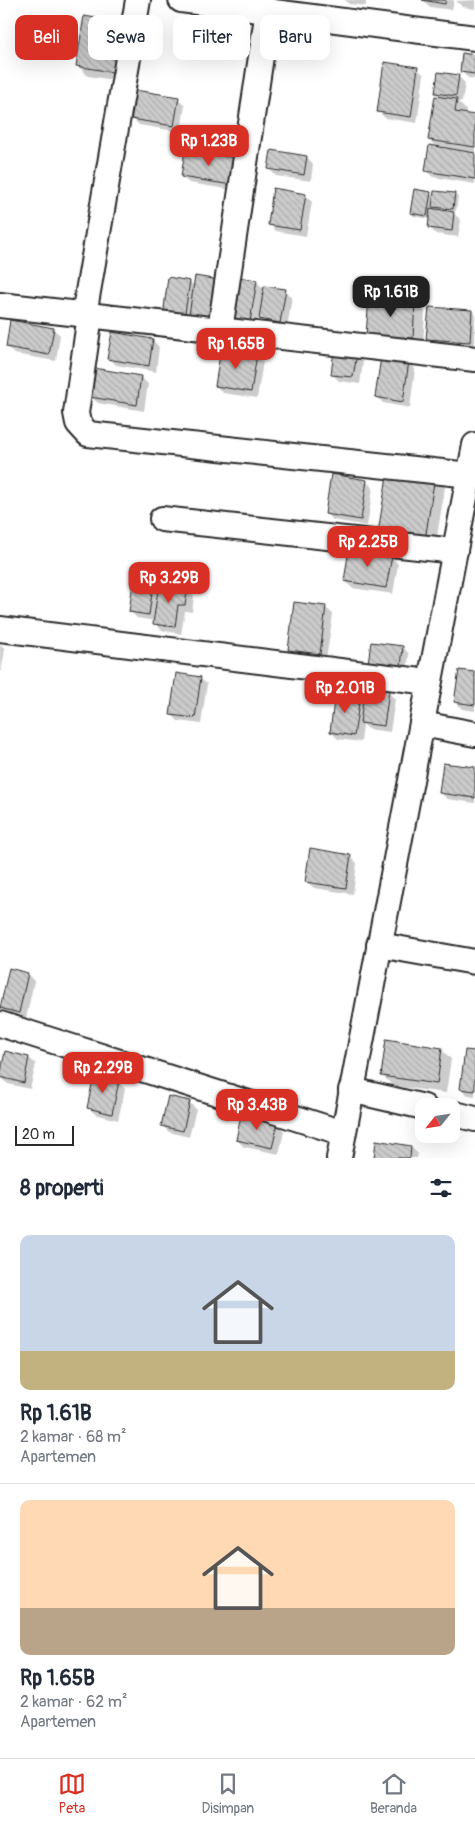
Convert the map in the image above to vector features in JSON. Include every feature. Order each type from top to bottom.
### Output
[{"type":"street","points":[[138,0],[87,315],[76,413],[78,423],[88,434],[470,475]]},
{"type":"street","points":[[181,0],[217,2],[475,38]]},
{"type":"street","points":[[220,330],[268,10]]},
{"type":"street","points":[[0,305],[475,359]]},
{"type":"street","points":[[338,1158],[475,445]]},
{"type":"street","points":[[162,519],[454,551]]},
{"type":"street","points":[[0,629],[429,682]]},
{"type":"street","points":[[422,724],[475,734]]},
{"type":"street","points":[[380,945],[475,962]]},
{"type":"street","points":[[0,1024],[343,1133]]},
{"type":"street","points":[[351,1090],[415,1105]]},
{"type":"street","points":[[460,1115],[475,1119]]},
{"type":"building","points":[[422,0],[446,0],[445,4]]},
{"type":"building","points":[[84,16],[88,17],[88,60],[120,60],[118,73],[76,66]]},
{"type":"building","points":[[462,53],[475,55],[475,74],[460,72]]},
{"type":"building","points":[[384,62],[418,67],[411,117],[377,112]]},
{"type":"building","points":[[438,72],[459,75],[456,96],[435,93]]},
{"type":"building","points":[[135,90],[179,97],[174,126],[131,119]]},
{"type":"building","points":[[435,96],[457,99],[455,112],[475,115],[475,147],[428,140]]},
{"type":"building","points":[[429,145],[475,153],[475,179],[425,171]]},
{"type":"building","points":[[185,150],[237,158],[232,185],[181,177]]},
{"type":"building","points":[[271,150],[307,156],[304,175],[268,169]]},
{"type":"building","points":[[273,188],[306,194],[300,230],[268,225]]},
{"type":"building","points":[[414,189],[431,192],[427,216],[410,213]]},
{"type":"building","points":[[434,191],[455,193],[453,209],[432,207]]},
{"type":"building","points":[[430,208],[454,212],[452,231],[428,228]]},
{"type":"building","points":[[195,276],[226,281],[220,320],[189,315]]},
{"type":"building","points":[[232,276],[257,280],[249,328],[225,324]]},
{"type":"building","points":[[168,277],[190,281],[184,319],[163,316]]},
{"type":"building","points":[[264,286],[286,289],[280,323],[259,319]]},
{"type":"building","points":[[369,298],[415,301],[413,338],[366,335]]},
{"type":"building","points":[[429,307],[472,310],[470,342],[426,339]]},
{"type":"building","points":[[10,320],[54,328],[49,355],[6,347]]},
{"type":"building","points":[[112,332],[153,339],[149,366],[107,359]]},
{"type":"building","points":[[221,348],[257,354],[251,392],[215,386]]},
{"type":"building","points":[[334,350],[357,354],[353,377],[331,375]]},
{"type":"building","points":[[381,357],[409,361],[403,402],[375,397]]},
{"type":"building","points":[[94,368],[141,376],[137,405],[90,397]]},
{"type":"building","points":[[388,469],[435,476],[425,540],[378,533]]},
{"type":"building","points":[[331,474],[367,480],[361,520],[325,514]]},
{"type":"building","points":[[349,549],[392,556],[386,588],[344,581]]},
{"type":"building","points":[[133,582],[153,586],[149,615],[129,612]]},
{"type":"building","points":[[159,583],[188,588],[185,605],[178,605],[175,627],[153,624]]},
{"type":"building","points":[[294,602],[326,606],[320,654],[288,650]]},
{"type":"building","points":[[371,642],[403,646],[401,668],[368,663]]},
{"type":"building","points":[[459,670],[475,672],[475,705],[454,702]]},
{"type":"building","points":[[176,673],[201,677],[195,718],[170,715]]},
{"type":"building","points":[[365,687],[389,691],[384,726],[360,723]]},
{"type":"building","points":[[335,693],[360,697],[354,736],[330,732]]},
{"type":"building","points":[[443,763],[475,767],[475,798],[439,793]]},
{"type":"building","points":[[310,848],[351,855],[346,888],[305,882]]},
{"type":"building","points":[[9,968],[28,973],[19,1013],[0,1008]]},
{"type":"building","points":[[386,1039],[442,1048],[437,1084],[381,1076]]},
{"type":"building","points":[[465,1050],[475,1051],[475,1091],[460,1089]]},
{"type":"building","points":[[5,1051],[29,1057],[24,1083],[0,1077]]},
{"type":"building","points":[[94,1075],[119,1081],[112,1114],[87,1108]]},
{"type":"building","points":[[168,1096],[190,1101],[183,1131],[161,1126]]},
{"type":"building","points":[[241,1115],[278,1123],[272,1148],[236,1140]]},
{"type":"building","points":[[376,1140],[411,1146],[410,1158],[374,1158]]}]
